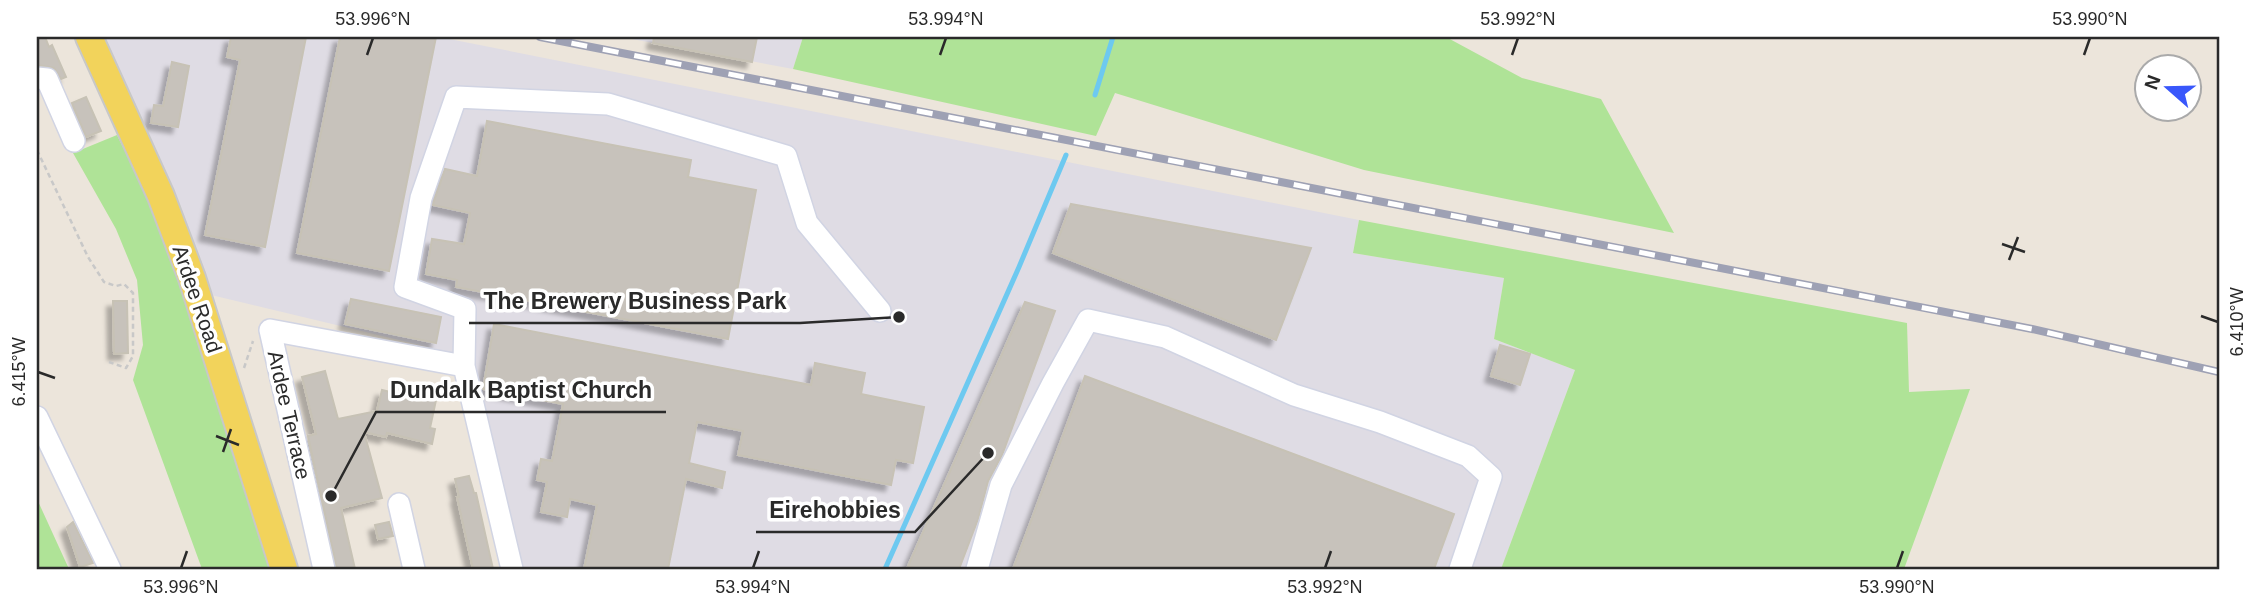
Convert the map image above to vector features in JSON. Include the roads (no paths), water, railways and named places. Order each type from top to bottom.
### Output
[{"type":"main road","name":"Ardee Road","points":[[89,37],[165,208],[192,278],[284,569]]},
{"type":"street","points":[[37,78],[47,79],[74,141]]},
{"type":"street","points":[[512,569],[464,366],[465,309],[405,286],[421,198],[456,97],[608,104],[786,156],[807,223],[880,311]]},
{"type":"street","points":[[978,569],[1001,485],[1088,320],[1165,337],[1294,394],[1380,422],[1468,456],[1491,477],[1460,569]]},
{"type":"street","name":"Ardee Terrace","points":[[324,569],[270,330],[464,366]]},
{"type":"street","points":[[37,417],[110,569]]},
{"type":"street","points":[[399,504],[414,569]]},
{"type":"waterway","points":[[1095,95],[1113,37]]},
{"type":"waterway","points":[[885,569],[1066,155]]},
{"type":"railway","points":[[540,37],[2032,329],[2219,372]]},
{"type":"place","name":"The Brewery Business Park","points":[[899,317]]},
{"type":"place","name":"Eirehobbies","points":[[988,453]]},
{"type":"place","name":"Dundalk Baptist Church","points":[[331,496]]}]
